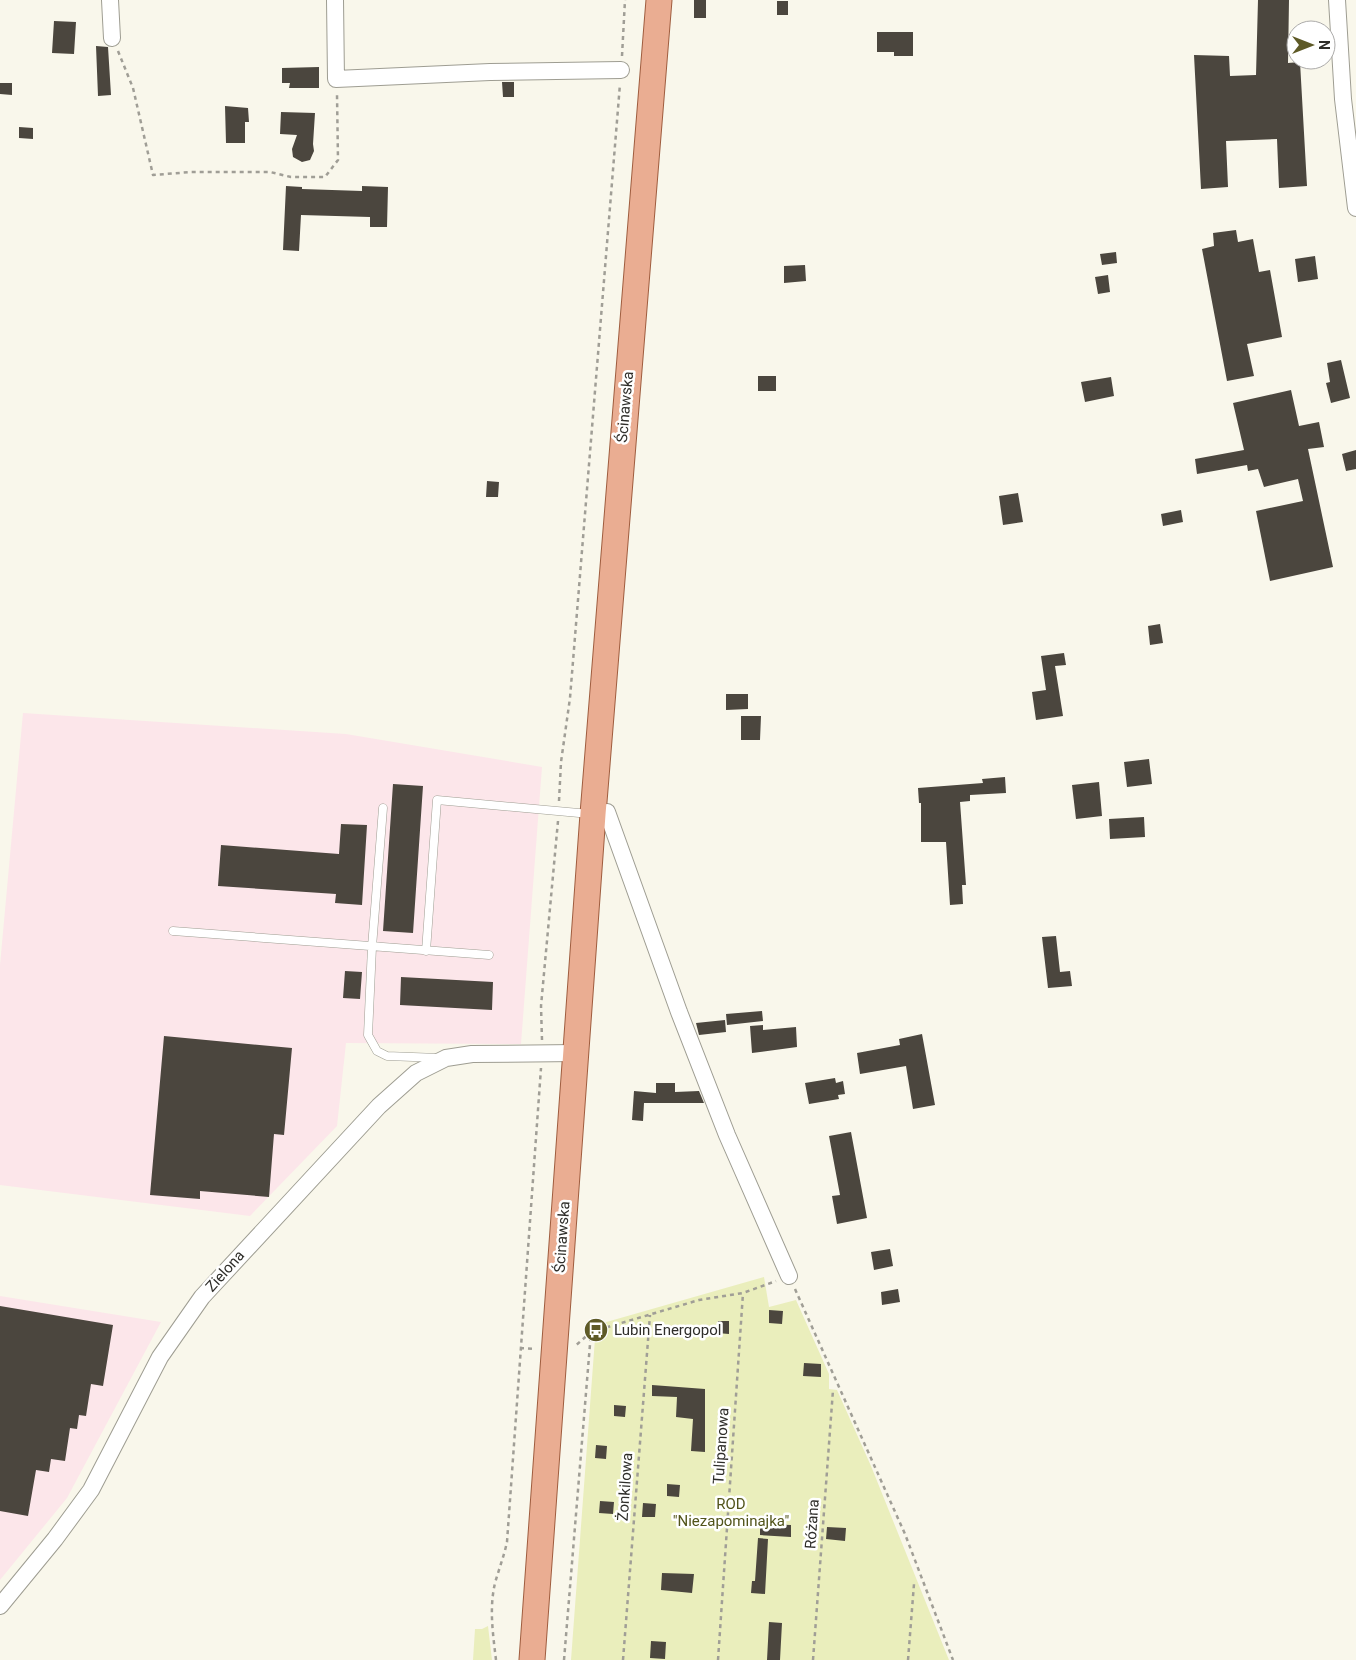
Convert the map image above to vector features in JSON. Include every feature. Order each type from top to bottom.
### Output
[{"type":"main road","name":"Ścinawska","points":[[532,1660],[576,1053],[600,813],[659,0]]},
{"type":"street","points":[[110,0],[112,38]]},
{"type":"street","points":[[335,0],[336,79],[490,72],[621,70]]},
{"type":"street","points":[[1337,0],[1343,99],[1356,208]]},
{"type":"street","name":"Ścinawska","points":[[600,813],[724,1126],[789,1276]]},
{"type":"street","name":"Zielona","points":[[0,1606],[55,1539],[91,1490],[160,1357],[202,1297],[379,1106],[416,1073],[446,1058],[472,1054],[576,1053]]},
{"type":"lane","points":[[426,951],[437,800],[558,813],[600,813]]},
{"type":"lane","points":[[383,808],[372,948],[368,1035],[377,1051],[388,1056],[446,1058]]},
{"type":"lane","points":[[173,931],[372,948],[490,955]]},
{"type":"path","points":[[496,1660],[491,1612],[496,1582],[504,1562],[507,1542],[542,1054],[541,1006],[562,762],[570,698],[626,0]]},
{"type":"path","points":[[112,38],[133,88],[153,175],[191,172],[270,172],[291,177],[325,177],[338,160],[336,79]]},
{"type":"path","points":[[789,1276],[905,1534],[953,1660]]},
{"type":"path","points":[[554,1350],[573,1347],[591,1332],[699,1300],[744,1293],[765,1286]]},
{"type":"path","name":"Tulipanowa","points":[[718,1660],[744,1293]]},
{"type":"path","name":"Żonkilowa","points":[[623,1660],[650,1315]]},
{"type":"path","points":[[564,1660],[591,1332]]},
{"type":"path","name":"Różana","points":[[813,1660],[833,1390]]},
{"type":"path","points":[[908,1660],[914,1584]]},
{"type":"shaded area","points":[[23,713],[346,734],[542,767],[521,1044],[346,1043],[337,1126],[250,1216],[0,1185],[0,965]]},
{"type":"shaded area","points":[[0,1296],[161,1322],[67,1498],[0,1580]]},
{"type":"green space","name":"ROD \"Niezapominajka\"","points":[[764,1277],[769,1307],[796,1300],[829,1374],[829,1389],[837,1390],[871,1466],[949,1660],[571,1660],[596,1325]]},
{"type":"green space","points":[[488,1626],[492,1660],[473,1660],[475,1629],[482,1629]]},
{"type":"building","points":[[694,0],[706,0],[706,18],[694,18]]},
{"type":"building","points":[[1258,0],[1289,0],[1289,20],[1286,20],[1286,70],[1300,70],[1307,186],[1279,188],[1277,139],[1226,141],[1228,187],[1201,189],[1194,55],[1229,56],[1230,76],[1256,75]]},
{"type":"building","points":[[777,1],[788,1],[788,15],[777,15]]},
{"type":"building","points":[[54,21],[76,22],[74,54],[52,53]]},
{"type":"building","points":[[877,32],[913,32],[913,56],[894,56],[894,52],[877,52]]},
{"type":"building","points":[[96,46],[108,47],[111,95],[98,96]]},
{"type":"building","points":[[319,67],[319,88],[289,88],[290,83],[282,83],[282,68]]},
{"type":"building","points":[[502,82],[514,82],[514,97],[503,97]]},
{"type":"building","points":[[0,83],[12,83],[12,95],[0,94]]},
{"type":"building","points":[[225,106],[248,108],[249,122],[245,122],[245,143],[226,143]]},
{"type":"building","points":[[281,112],[315,113],[314,151],[310,160],[302,162],[293,157],[292,149],[297,135],[280,134]]},
{"type":"building","points":[[19,127],[33,128],[33,139],[19,138]]},
{"type":"building","points":[[286,186],[302,187],[302,189],[362,191],[362,186],[388,187],[387,227],[370,227],[370,217],[301,215],[299,251],[283,250]]},
{"type":"building","points":[[1236,230],[1238,242],[1253,239],[1259,272],[1270,270],[1282,337],[1247,344],[1254,376],[1227,381],[1202,249],[1214,246],[1213,233]]},
{"type":"building","points":[[1116,252],[1117,263],[1102,265],[1100,254]]},
{"type":"building","points":[[1315,256],[1318,279],[1298,282],[1295,259]]},
{"type":"building","points":[[805,265],[806,281],[784,283],[784,266]]},
{"type":"building","points":[[1108,275],[1110,292],[1098,294],[1095,277]]},
{"type":"building","points":[[1341,360],[1350,398],[1331,403],[1326,383],[1330,382],[1327,363]]},
{"type":"building","points":[[758,376],[776,376],[776,391],[758,391]]},
{"type":"building","points":[[1111,377],[1114,396],[1085,402],[1081,382]]},
{"type":"building","points":[[1291,390],[1299,426],[1319,422],[1324,447],[1308,449],[1333,567],[1270,581],[1256,511],[1303,501],[1298,479],[1264,487],[1258,469],[1248,471],[1247,465],[1197,474],[1195,459],[1244,450],[1233,403]]},
{"type":"building","points":[[1356,450],[1356,469],[1346,471],[1342,454]]},
{"type":"building","points":[[487,481],[499,482],[498,497],[486,497]]},
{"type":"building","points":[[1018,493],[1023,522],[1003,525],[999,496]]},
{"type":"building","points":[[1181,510],[1183,522],[1163,526],[1161,514]]},
{"type":"building","points":[[1160,624],[1163,643],[1150,645],[1148,626]]},
{"type":"building","points":[[1064,653],[1066,665],[1055,666],[1063,716],[1036,720],[1032,692],[1046,690],[1041,656]]},
{"type":"building","points":[[726,694],[748,694],[748,709],[726,710]]},
{"type":"building","points":[[741,716],[761,716],[760,740],[741,740]]},
{"type":"building","points":[[1149,759],[1152,784],[1127,787],[1124,762]]},
{"type":"building","points":[[1005,777],[1006,793],[970,795],[970,801],[960,802],[966,885],[962,885],[963,904],[950,905],[946,842],[921,842],[921,803],[919,803],[918,788],[983,783],[982,779]]},
{"type":"building","points":[[1099,782],[1102,816],[1076,819],[1072,785]]},
{"type":"building","points":[[393,784],[423,786],[413,933],[383,931]]},
{"type":"building","points":[[1144,817],[1145,837],[1110,839],[1109,819]]},
{"type":"building","points":[[341,824],[367,825],[362,905],[335,903],[336,894],[218,886],[221,845],[339,854]]},
{"type":"building","points":[[1056,936],[1060,972],[1070,971],[1072,986],[1048,988],[1042,937]]},
{"type":"building","points":[[345,971],[362,972],[360,999],[343,998]]},
{"type":"building","points":[[401,977],[493,982],[492,1010],[400,1005]]},
{"type":"building","points":[[762,1011],[763,1021],[727,1025],[726,1014]]},
{"type":"building","points":[[725,1020],[726,1032],[699,1035],[696,1023]]},
{"type":"building","points":[[763,1025],[763,1030],[796,1027],[797,1047],[752,1053],[750,1026]]},
{"type":"building","points":[[922,1034],[935,1105],[913,1109],[906,1066],[860,1074],[857,1053],[900,1045],[899,1039]]},
{"type":"building","points":[[164,1036],[292,1048],[284,1135],[274,1134],[269,1197],[200,1191],[200,1199],[150,1195]]},
{"type":"building","points":[[835,1078],[836,1083],[843,1081],[845,1094],[838,1095],[839,1099],[809,1104],[805,1083]]},
{"type":"building","points":[[656,1083],[675,1083],[675,1092],[699,1091],[704,1103],[644,1103],[643,1121],[632,1120],[634,1091],[656,1093]]},
{"type":"building","points":[[851,1132],[867,1218],[837,1224],[832,1196],[840,1195],[829,1136]]},
{"type":"building","points":[[890,1249],[893,1266],[874,1270],[871,1252]]},
{"type":"building","points":[[898,1289],[900,1302],[882,1305],[881,1292]]},
{"type":"building","points":[[0,1306],[113,1325],[103,1386],[91,1384],[86,1416],[79,1415],[77,1429],[70,1428],[65,1461],[51,1459],[49,1472],[36,1470],[28,1516],[0,1511]]},
{"type":"building","points":[[769,1310],[783,1311],[782,1324],[769,1323]]},
{"type":"building","points":[[718,1321],[729,1321],[729,1334],[717,1333]]},
{"type":"building","points":[[804,1363],[821,1364],[821,1377],[803,1376]]},
{"type":"building","points":[[652,1385],[705,1389],[705,1452],[691,1451],[693,1419],[676,1417],[677,1397],[652,1396]]},
{"type":"building","points":[[614,1405],[626,1406],[625,1417],[614,1416]]},
{"type":"building","points":[[596,1445],[607,1446],[606,1459],[595,1458]]},
{"type":"building","points":[[667,1484],[680,1485],[679,1497],[667,1496]]},
{"type":"building","points":[[600,1501],[614,1502],[613,1514],[599,1513]]},
{"type":"building","points":[[643,1503],[656,1504],[655,1517],[642,1517]]},
{"type":"building","points":[[760,1524],[791,1525],[791,1537],[760,1535]]},
{"type":"building","points":[[827,1527],[846,1528],[845,1541],[826,1539]]},
{"type":"building","points":[[758,1538],[768,1539],[765,1594],[751,1593],[752,1581],[755,1581]]},
{"type":"building","points":[[662,1573],[694,1574],[692,1593],[661,1590]]},
{"type":"building","points":[[769,1622],[782,1623],[780,1660],[767,1660]]},
{"type":"building","points":[[651,1641],[666,1642],[665,1659],[650,1658]]},
{"type":"place","name":"Lubin Energopol","points":[[596,1330]]}]
